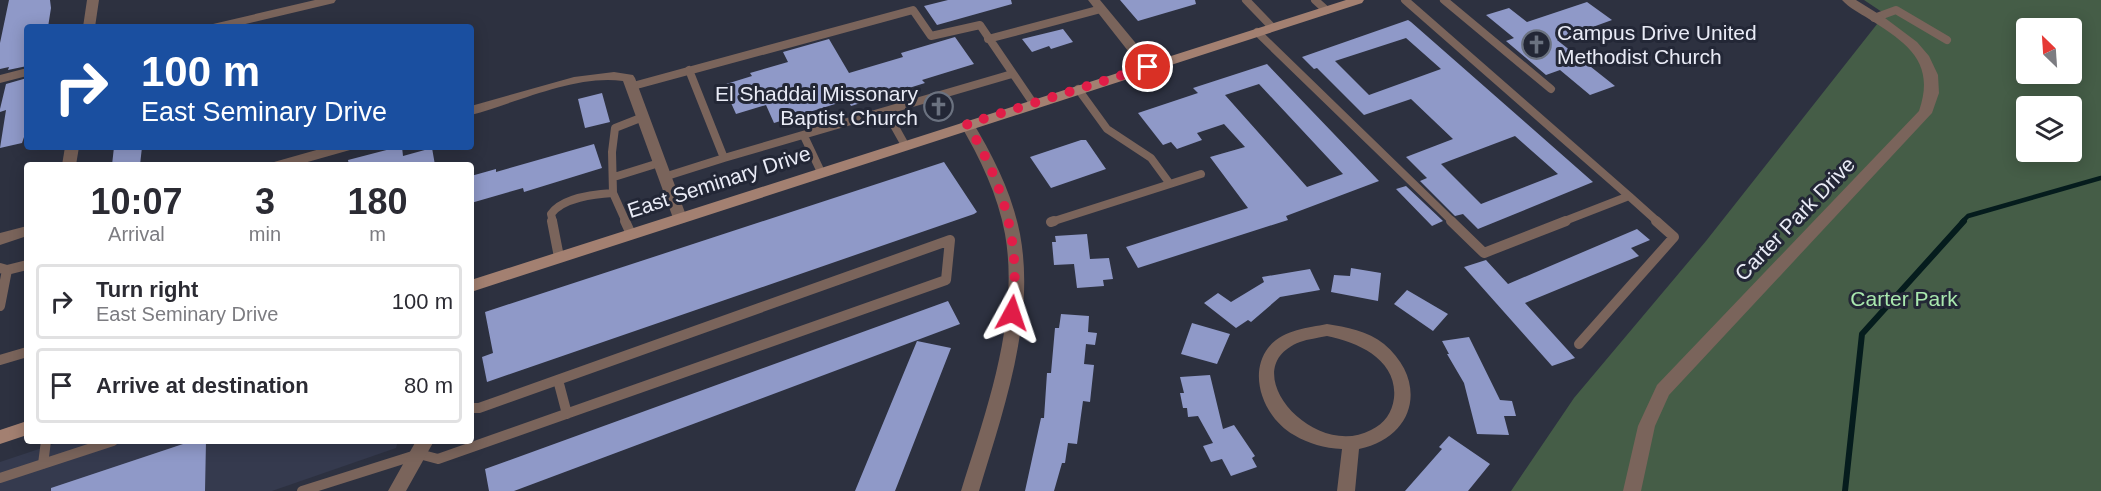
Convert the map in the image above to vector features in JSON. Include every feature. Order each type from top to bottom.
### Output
[{"type":"main road","name":"East Seminary Drive","points":[[474,285],[967,124],[1358,0]]},
{"type":"main road","points":[[0,437],[24,428]]},
{"type":"street","points":[[89,24],[93,0]]},
{"type":"street","points":[[230,24],[330,0]]},
{"type":"street","name":"Carter Park Drive","points":[[1632,491],[1645,425],[1652,407],[1663,390],[1925,113],[1933,95],[1933,75],[1929,66],[1907,40],[1848,0]]},
{"type":"street","points":[[1097,4],[1148,67]]},
{"type":"street","points":[[0,79],[24,73]]},
{"type":"street","points":[[474,110],[589,78],[617,74],[628,78],[633,86],[680,218]]},
{"type":"street","points":[[967,124],[982,151],[1005,203],[1015,254],[1015,293],[1009,332],[995,399],[970,491]]},
{"type":"street","points":[[290,162],[334,150]]},
{"type":"street","points":[[0,239],[24,232]]},
{"type":"street","points":[[1309,331],[1345,333],[1379,349],[1391,361],[1400,376],[1404,391],[1400,413],[1385,431],[1370,439],[1352,443],[1332,442],[1312,436],[1295,427],[1281,415],[1271,400],[1266,385],[1266,370],[1270,356],[1280,345],[1309,331]]},
{"type":"street","points":[[1346,491],[1352,443]]},
{"type":"street","points":[[397,491],[422,448]]},
{"type":"lane","points":[[1315,0],[1326,10]]},
{"type":"lane","points":[[1405,0],[1674,237],[1579,344]]},
{"type":"lane","points":[[1444,0],[1551,89]]},
{"type":"lane","points":[[1250,1],[1272,27]]},
{"type":"lane","points":[[988,39],[1097,4]]},
{"type":"lane","points":[[633,86],[914,10],[931,36],[980,25],[1033,103]]},
{"type":"lane","points":[[1874,18],[1896,10],[1947,40]]},
{"type":"lane","points":[[1257,32],[1484,253],[1629,196]]},
{"type":"lane","points":[[688,70],[724,158]]},
{"type":"lane","points":[[664,177],[1012,74]]},
{"type":"lane","points":[[1078,89],[1107,129],[1151,158],[1170,184]]},
{"type":"lane","points":[[886,111],[905,145]]},
{"type":"lane","points":[[631,234],[613,193],[612,144],[615,128],[643,117]]},
{"type":"lane","points":[[804,136],[821,172]]},
{"type":"lane","points":[[614,177],[659,163]]},
{"type":"lane","points":[[1051,222],[1201,174]]},
{"type":"lane","points":[[559,258],[551,214],[555,208],[594,194],[613,193]]},
{"type":"lane","points":[[302,491],[422,448],[438,459],[946,280],[950,240],[474,408]]},
{"type":"lane","points":[[0,306],[4,269],[24,266]]},
{"type":"lane","points":[[0,360],[24,353]]},
{"type":"lane","points":[[558,380],[567,414]]},
{"type":"lane","points":[[43,464],[46,444]]},
{"type":"lane","points":[[0,478],[104,444]]},
{"type":"shaded area","points":[[54,444],[397,444],[396,448],[272,491],[0,491],[0,462]]},
{"type":"green space","name":"Carter Park","points":[[1864,0],[2101,0],[2101,491],[1511,491],[1574,398],[1706,241],[1885,14]]},
{"type":"building","points":[[9,0],[50,0],[48,24],[24,24],[24,67],[0,69],[0,43]]},
{"type":"building","points":[[948,0],[1011,0],[1012,4],[937,25],[924,6]]},
{"type":"building","points":[[1120,0],[1195,0],[1196,4],[1138,21]]},
{"type":"building","name":"Campus Drive United Methodist Church","points":[[1587,2],[1612,20],[1557,40],[1615,86],[1590,95],[1560,70],[1546,75],[1506,41],[1514,38],[1486,15],[1509,8],[1527,22]]},
{"type":"building","points":[[1408,20],[1593,182],[1478,229],[1463,214],[1455,216],[1420,181],[1427,178],[1406,157],[1453,139],[1411,99],[1364,115],[1317,68],[1314,69],[1302,57]],"holes":[[[1406,38],[1441,69],[1369,95],[1335,61]],[[1515,136],[1558,174],[1481,204],[1441,164]]]},
{"type":"building","points":[[1063,29],[1073,42],[1051,49],[1049,46],[1032,52],[1022,39]]},
{"type":"building","points":[[955,37],[974,64],[922,80],[925,83],[851,106],[848,100],[774,123],[766,105],[736,114],[723,85],[752,76],[750,73],[788,62],[783,52],[829,39],[849,73],[903,57],[901,53]]},
{"type":"building","points":[[1267,64],[1379,181],[1286,216],[1288,220],[1138,268],[1126,247],[1248,208],[1210,157],[1245,147],[1224,124],[1197,133],[1202,140],[1177,149],[1171,142],[1163,145],[1138,113],[1198,93],[1193,88]],"holes":[[[1259,84],[1343,174],[1307,187],[1225,95]]]},
{"type":"building","points":[[24,79],[24,137],[22,143],[0,148],[6,110],[0,112],[0,109],[6,84]]},
{"type":"building","points":[[602,93],[610,122],[585,128],[578,99]]},
{"type":"building","points":[[1086,140],[1106,169],[1051,188],[1030,157]]},
{"type":"building","points":[[594,144],[602,168],[524,192],[523,188],[474,202],[474,175],[496,169],[496,172]]},
{"type":"building","points":[[114,150],[142,150],[140,162],[112,162]]},
{"type":"building","points":[[386,150],[402,150],[403,156],[432,150],[434,162],[348,162],[348,160]]},
{"type":"building","points":[[944,162],[977,212],[974,214],[487,382],[482,357],[493,353],[485,312]]},
{"type":"building","points":[[1406,186],[1443,221],[1432,226],[1396,189]]},
{"type":"building","points":[[1637,229],[1650,240],[1631,248],[1639,256],[1525,303],[1575,358],[1552,366],[1464,267],[1486,260],[1508,284]]},
{"type":"building","points":[[1087,234],[1090,259],[1109,258],[1113,279],[1103,280],[1104,286],[1077,288],[1074,264],[1054,265],[1052,242],[1056,242],[1055,236]]},
{"type":"building","points":[[1351,268],[1381,273],[1378,301],[1331,292],[1334,275],[1350,276]]},
{"type":"building","points":[[1310,269],[1320,290],[1280,297],[1251,322],[1248,320],[1236,328],[1204,303],[1218,293],[1231,302],[1264,282],[1262,277]]},
{"type":"building","points":[[1407,290],[1448,314],[1433,331],[1394,304]]},
{"type":"building","points":[[948,301],[960,324],[514,491],[489,491],[485,469]]},
{"type":"building","points":[[1061,314],[1089,316],[1088,332],[1097,333],[1095,345],[1086,344],[1084,364],[1094,365],[1090,402],[1083,401],[1077,444],[1068,443],[1065,463],[1062,463],[1054,491],[1025,491],[1041,418],[1044,418],[1047,373],[1051,373],[1055,328],[1059,328]]},
{"type":"building","points":[[1192,323],[1230,334],[1217,364],[1181,354]]},
{"type":"building","points":[[1469,337],[1500,400],[1512,401],[1516,416],[1504,416],[1509,435],[1477,434],[1464,383],[1442,341]]},
{"type":"building","points":[[917,341],[951,348],[895,491],[855,491]]},
{"type":"building","points":[[1210,375],[1223,429],[1234,425],[1255,456],[1252,458],[1257,467],[1231,476],[1222,459],[1211,462],[1203,446],[1213,443],[1198,416],[1188,417],[1187,408],[1183,408],[1180,393],[1184,393],[1180,377]]},
{"type":"building","points":[[1449,436],[1490,464],[1468,491],[1405,491],[1442,449],[1439,447]]},
{"type":"building","points":[[183,444],[206,444],[205,491],[51,491],[51,488]]},
{"type":"waterway","points":[[1962,222],[1968,216],[2101,178]]},
{"type":"waterway","points":[[1845,491],[1862,334],[1964,221]]},
{"type":"place","name":"Campus Drive United Methodist Church","points":[[1536,45]]},
{"type":"place","name":"El Shaddai Missonary Baptist Church","points":[[939,106]]},
{"type":"route","points":[[1012,313],[1015,293],[1015,254],[1011,227],[1005,203],[994,177],[967,124],[1148,67]]}]
